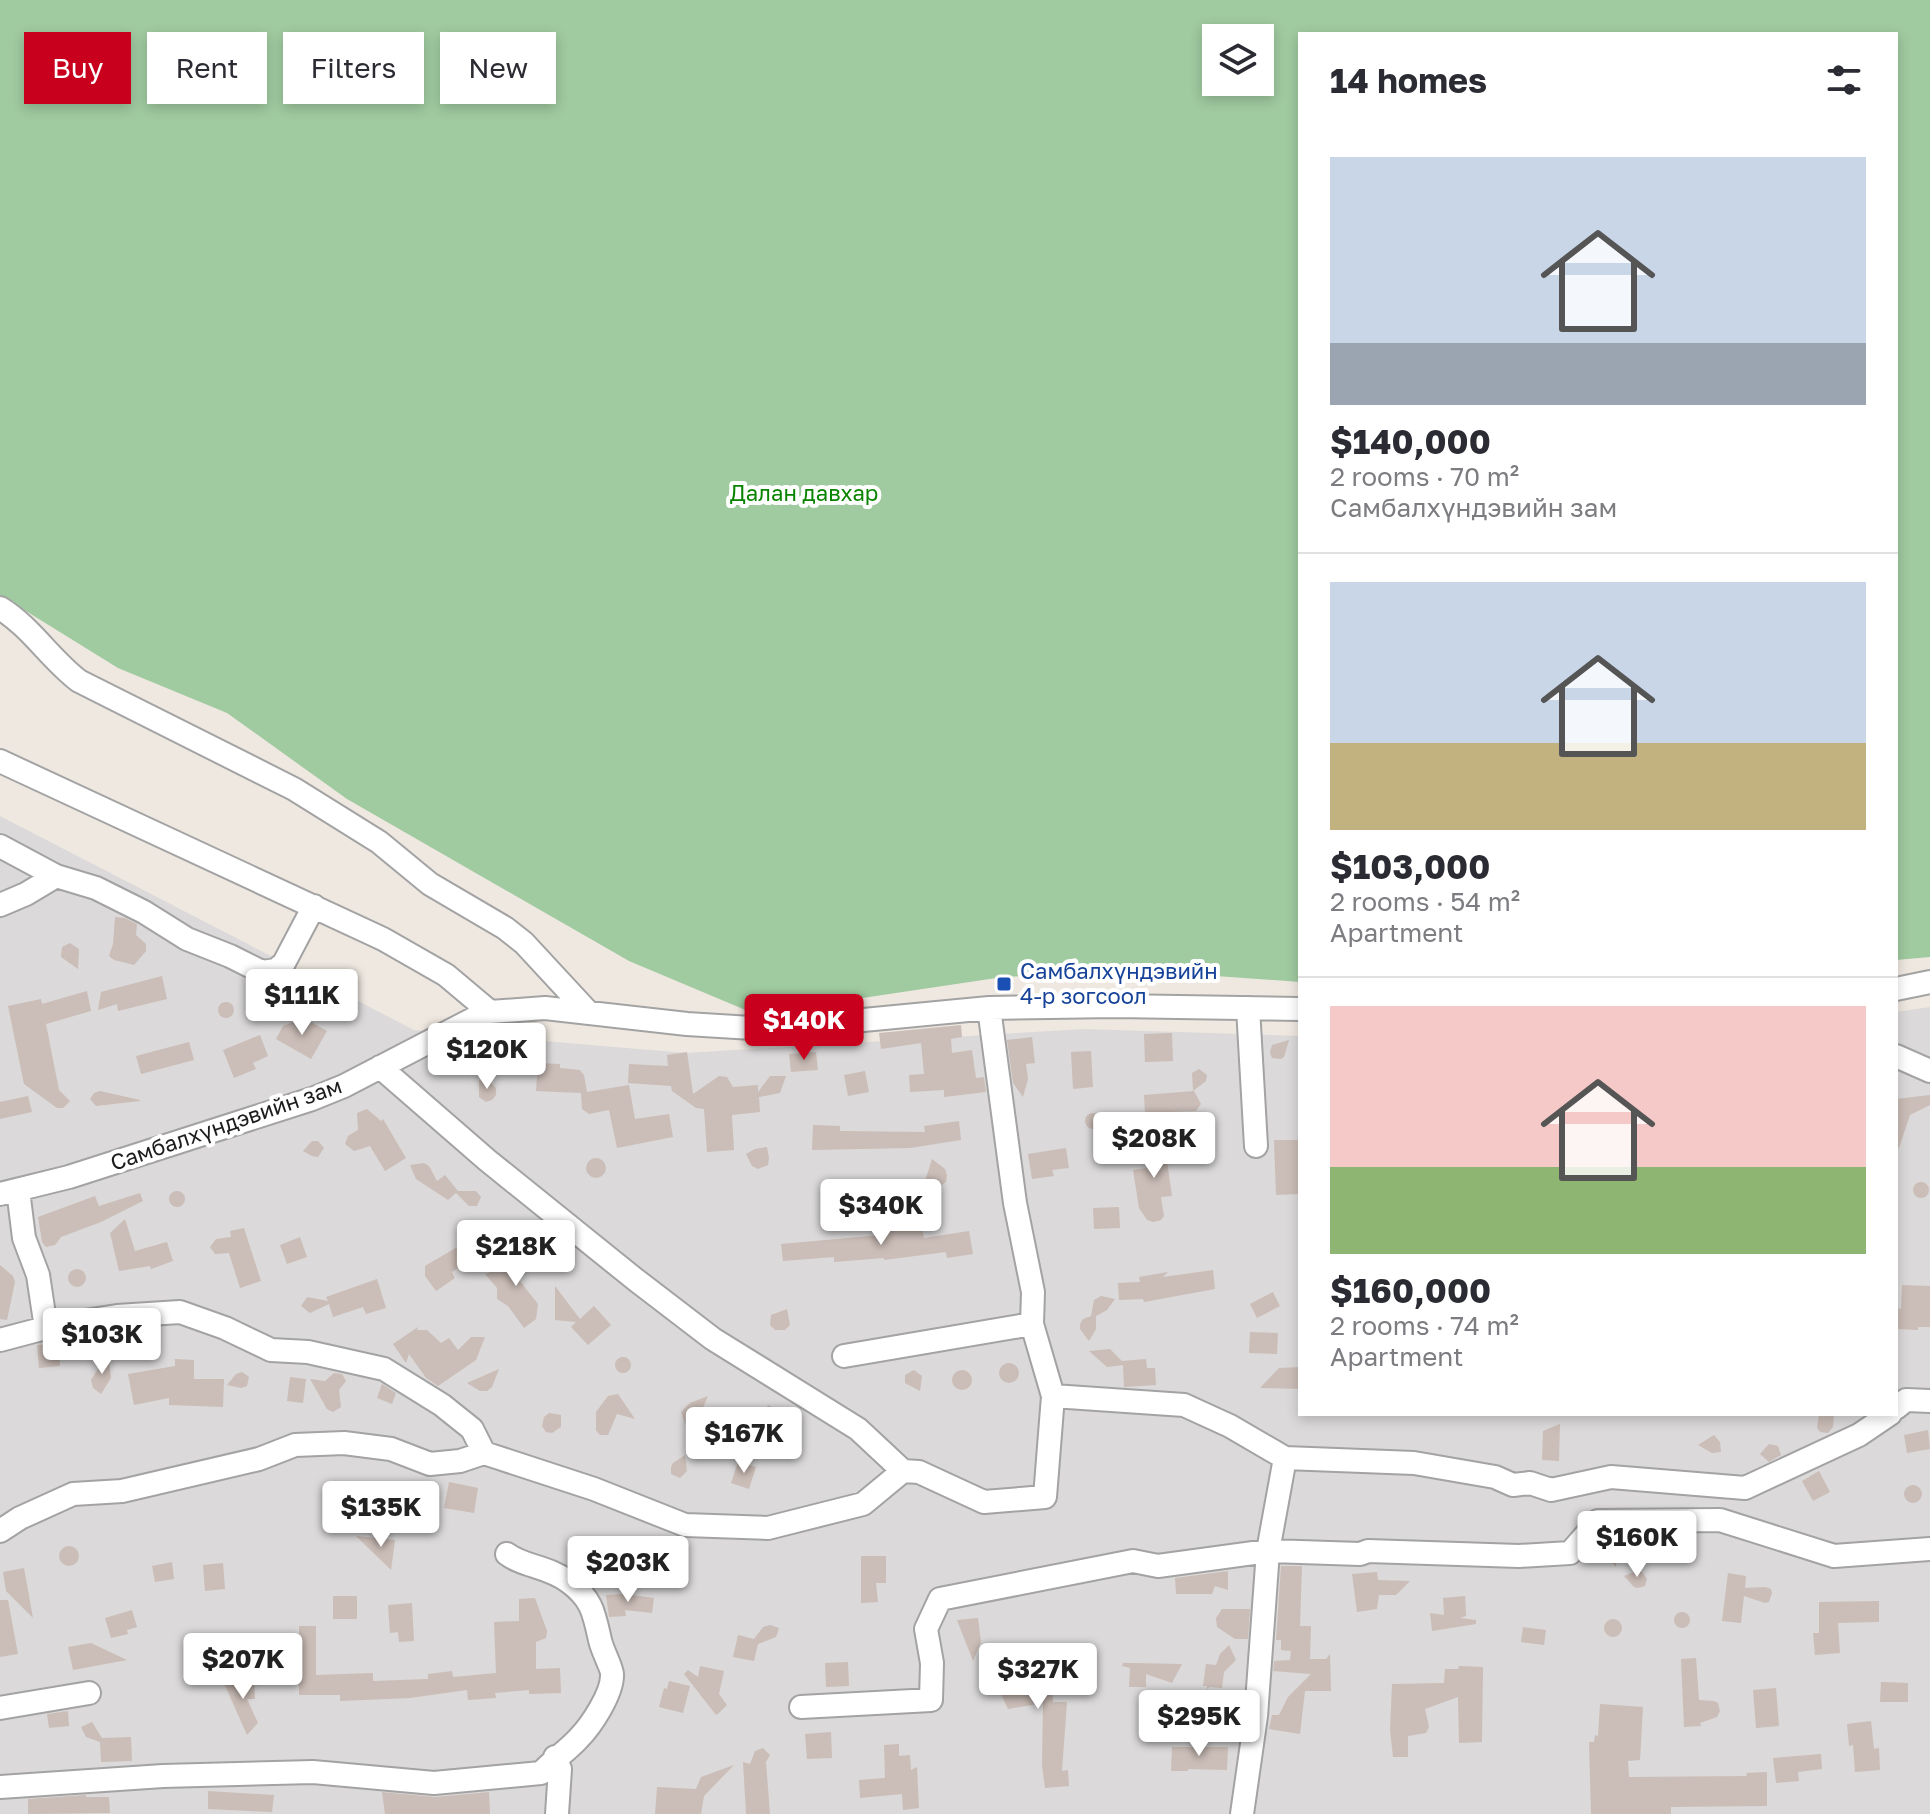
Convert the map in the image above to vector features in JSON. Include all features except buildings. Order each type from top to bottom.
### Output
[{"type":"street","points":[[0,608],[18,619],[79,681],[294,789],[379,842],[430,884],[505,928],[524,943],[587,1011]]},
{"type":"street","points":[[0,761],[383,939],[446,975],[490,1012]]},
{"type":"street","points":[[0,846],[56,876],[96,888],[144,912],[187,939],[262,972],[276,970],[284,963],[314,906]]},
{"type":"street","points":[[0,905],[56,876]]},
{"type":"street","points":[[1898,989],[1930,982]]},
{"type":"street","name":"Самбалхүндэвийн зам","points":[[9,1192],[69,1177],[312,1099],[490,1012],[524,1008],[587,1011],[687,1024],[769,1029],[989,1008],[1298,1009]]},
{"type":"street","points":[[380,1067],[487,1160],[636,1280],[713,1339],[858,1429],[903,1471],[919,1472],[984,1502],[1045,1497],[1053,1396],[1032,1324],[1033,1292],[1015,1203],[989,1008]]},
{"type":"street","points":[[1248,1008],[1256,1146]]},
{"type":"street","points":[[1898,1057],[1930,1071]]},
{"type":"street","points":[[9,1192],[38,1275],[46,1328]]},
{"type":"street","points":[[0,1340],[46,1328],[117,1316],[180,1312],[225,1328],[271,1350],[308,1352],[384,1369],[442,1405],[472,1429],[484,1453]]},
{"type":"street","points":[[844,1356],[1032,1324]]},
{"type":"street","points":[[1053,1396],[1184,1405],[1230,1426],[1285,1458],[1414,1463],[1495,1477],[1513,1485],[1530,1483],[1551,1490],[1611,1477],[1745,1488],[1859,1435],[1887,1416]]},
{"type":"street","points":[[1898,1406],[1906,1400],[1930,1401]]},
{"type":"street","points":[[0,1531],[20,1518],[73,1494],[122,1491],[151,1485],[259,1459],[295,1445],[344,1443],[391,1449],[430,1464],[460,1461],[484,1453],[594,1489],[685,1525],[768,1528],[863,1504],[903,1471]]},
{"type":"street","points":[[1242,1814],[1256,1716],[1268,1551],[1285,1458]]},
{"type":"street","points":[[801,1707],[931,1700],[932,1663],[926,1629],[940,1599],[1133,1561],[1158,1566],[1268,1551],[1519,1556],[1570,1553],[1598,1521],[1720,1520],[1834,1556],[1930,1549]]},
{"type":"street","points":[[0,1787],[163,1776],[313,1772],[434,1783],[541,1773],[555,1757],[579,1739],[609,1695],[612,1672],[603,1656],[594,1609],[583,1594],[544,1567],[515,1560],[507,1554]]},
{"type":"street","points":[[0,1708],[89,1693]]},
{"type":"street","points":[[555,1757],[560,1769],[557,1814]]},
{"type":"shaded area","points":[[0,816],[414,1030],[686,1053],[1084,1029],[1298,1036],[1298,1416],[1898,1416],[1898,1012],[1930,1007],[1930,1814],[0,1814]]},
{"type":"green space","name":"Далан давхар","points":[[0,0],[1930,0],[1930,957],[1898,960],[1898,32],[1298,32],[1298,982],[1145,971],[1003,977],[755,1014],[629,961],[347,799],[227,713],[118,668],[0,595]]},
{"type":"place","name":"Самбалхүндэвийн 4-р зогсоол","points":[[1004,984]]}]
